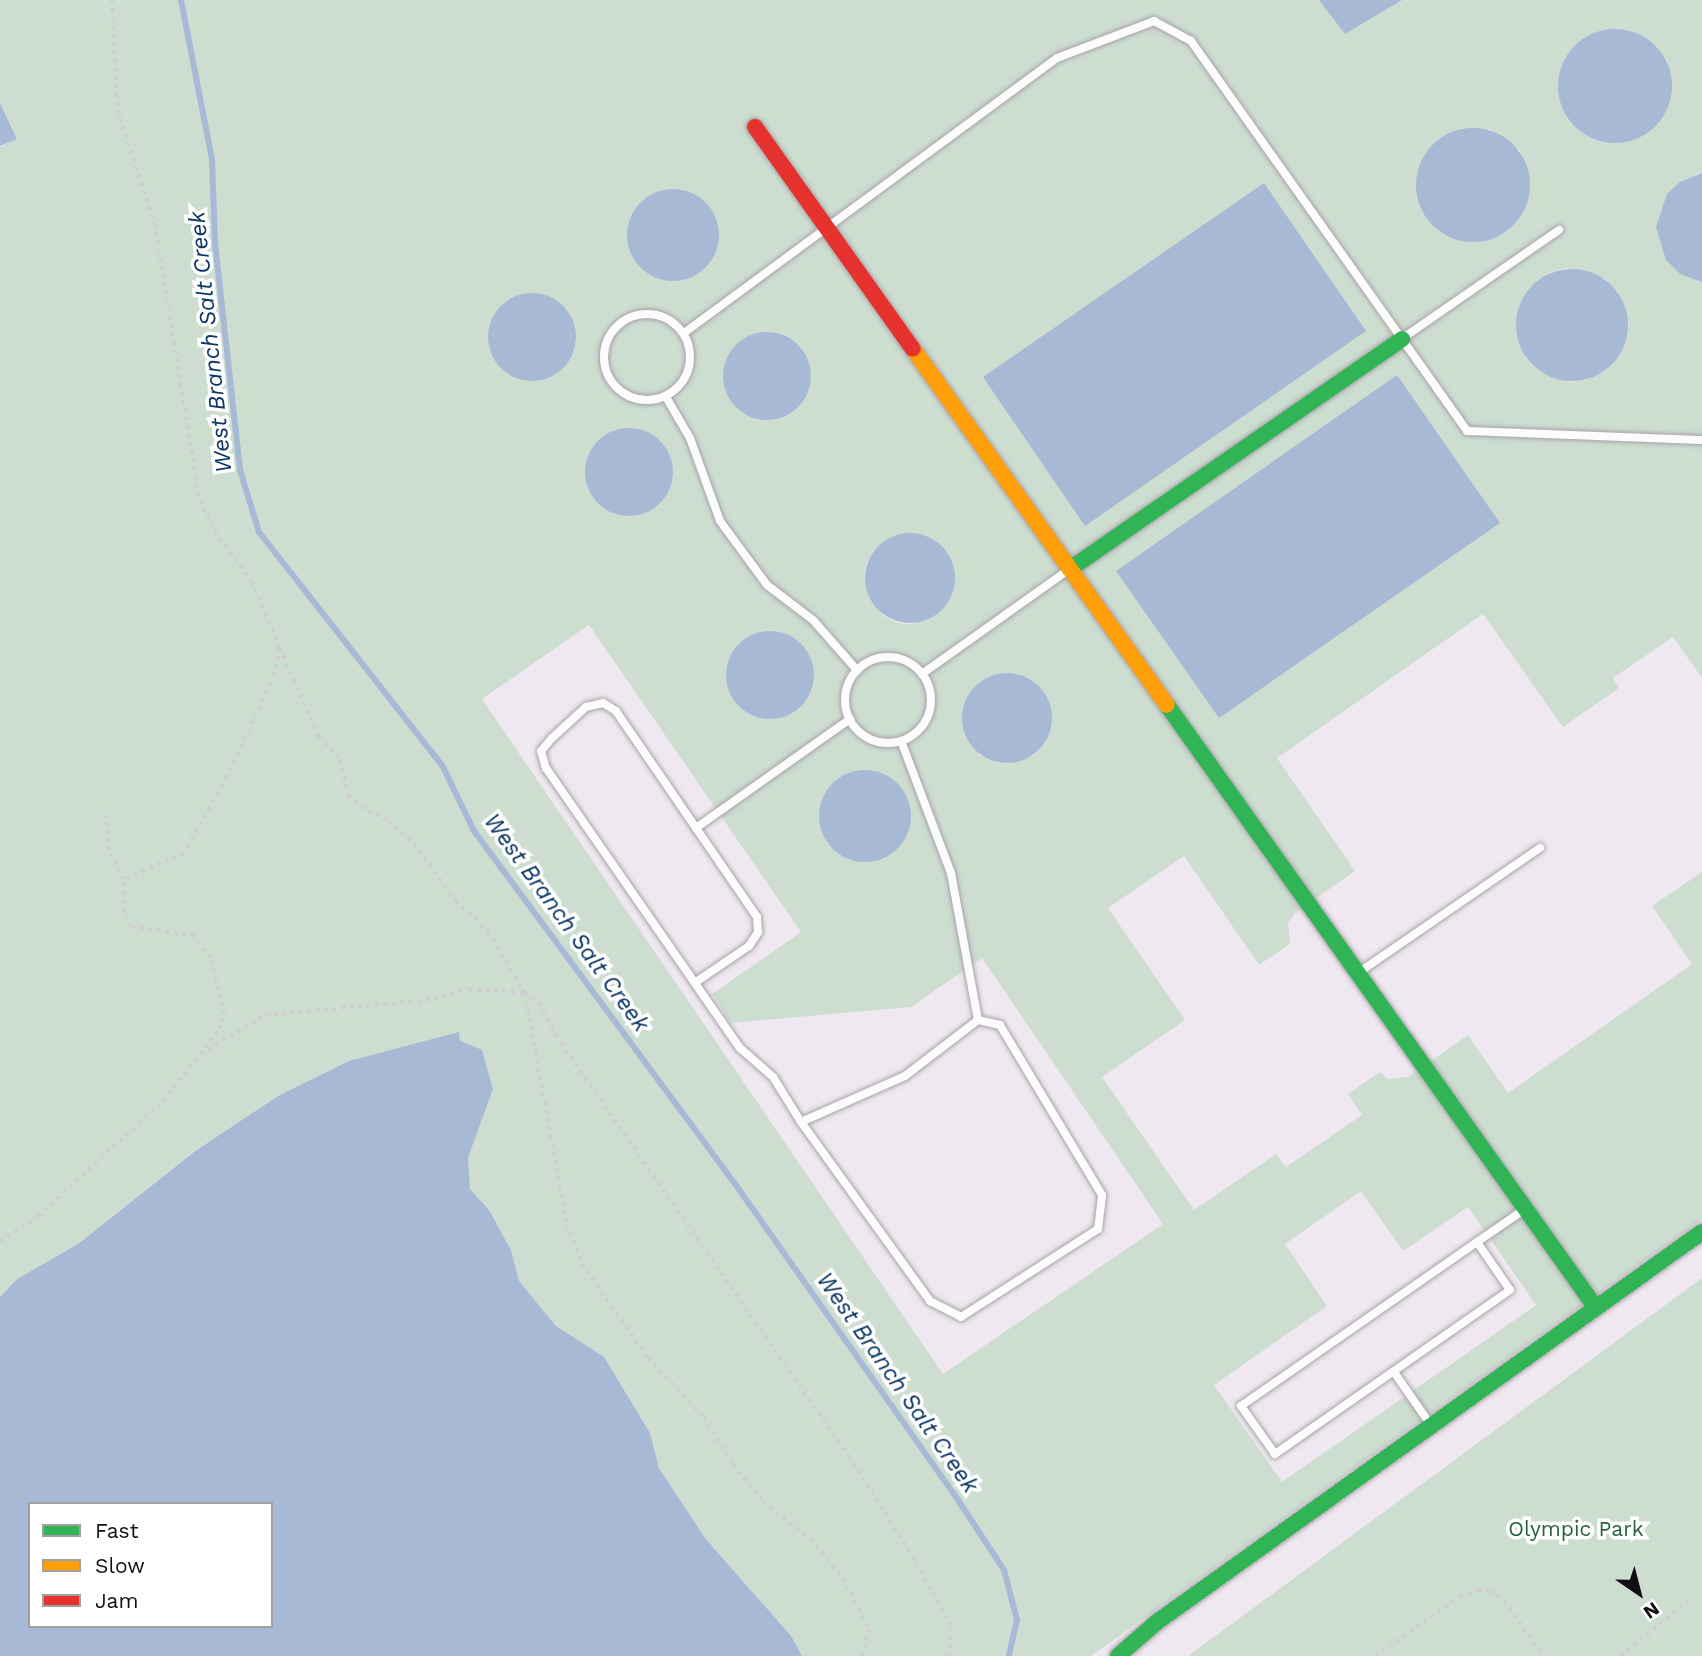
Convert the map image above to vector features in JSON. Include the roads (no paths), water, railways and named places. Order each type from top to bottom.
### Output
[{"type":"street","points":[[755,127],[1595,1308]]},
{"type":"street","points":[[1070,569],[1402,339]]},
{"type":"street","points":[[1118,1656],[1157,1622],[1432,1428],[1702,1232]]},
{"type":"lane","points":[[684,333],[828,231],[1057,58],[1154,21],[1191,41],[1467,431],[1702,440]]},
{"type":"lane","points":[[1402,339],[1559,230]]},
{"type":"lane","points":[[646,314],[674,322],[684,333],[690,347],[689,369],[678,388],[666,397],[638,400],[615,386],[607,374],[605,347],[619,324],[646,314]]},
{"type":"lane","points":[[666,397],[690,438],[720,521],[767,585],[813,620],[857,670]]},
{"type":"lane","points":[[922,674],[1070,569]]},
{"type":"lane","points":[[883,657],[911,664],[922,674],[931,699],[929,713],[923,725],[901,741],[874,741],[850,719],[845,696],[857,670],[883,657]]},
{"type":"lane","points":[[696,982],[749,946],[758,932],[757,917],[616,710],[603,703],[586,707],[541,751],[546,768],[740,1048],[773,1077],[801,1122],[930,1301],[961,1317],[1098,1229],[1102,1195],[1000,1026],[978,1020]]},
{"type":"lane","points":[[696,828],[850,719]]},
{"type":"lane","points":[[901,741],[951,873],[978,1020]]},
{"type":"lane","points":[[1357,973],[1540,848]]},
{"type":"lane","points":[[801,1122],[905,1076],[978,1020]]},
{"type":"lane","points":[[1477,1242],[1510,1290],[1275,1454],[1241,1406],[1477,1242],[1525,1209]]},
{"type":"lane","points":[[1394,1372],[1432,1428]]},
{"type":"water","points":[[1319,0],[1402,0],[1345,34]]},
{"type":"water","points":[[1615,29],[1637,34],[1655,46],[1667,64],[1672,86],[1667,108],[1655,126],[1637,138],[1615,143],[1593,138],[1575,126],[1563,108],[1558,86],[1563,64],[1575,46],[1593,34]]},
{"type":"water","points":[[0,103],[17,139],[0,146]]},
{"type":"water","points":[[1473,128],[1495,132],[1505,137],[1521,153],[1526,163],[1530,185],[1526,207],[1521,217],[1505,233],[1495,238],[1473,242],[1451,238],[1441,233],[1425,217],[1420,207],[1416,185],[1420,163],[1425,153],[1441,137],[1451,132]]},
{"type":"water","points":[[1702,173],[1702,282],[1680,274],[1666,260],[1656,227],[1667,194],[1680,182]]},
{"type":"water","points":[[1264,183],[1366,331],[1085,526],[983,377]]},
{"type":"water","points":[[673,189],[691,192],[706,202],[716,217],[719,235],[716,253],[706,268],[691,278],[673,281],[655,278],[640,268],[630,253],[627,235],[630,217],[640,202],[655,192]]},
{"type":"water","points":[[1572,269],[1594,273],[1612,285],[1624,303],[1628,325],[1624,347],[1612,365],[1594,377],[1572,381],[1550,377],[1532,365],[1520,347],[1516,325],[1520,303],[1532,285],[1550,273]]},
{"type":"water","points":[[532,293],[557,300],[569,312],[576,337],[569,362],[557,374],[532,381],[507,374],[495,362],[488,337],[495,312],[507,300]]},
{"type":"water","points":[[767,332],[784,336],[798,345],[807,359],[811,376],[807,393],[798,407],[784,416],[767,420],[750,416],[736,407],[727,393],[723,376],[727,359],[736,345],[750,336]]},
{"type":"water","points":[[1397,375],[1500,523],[1219,718],[1116,571]]},
{"type":"water","points":[[629,428],[654,435],[666,447],[673,472],[666,497],[654,509],[629,516],[604,509],[592,497],[585,472],[592,447],[604,435]]},
{"type":"water","points":[[910,533],[927,536],[942,546],[952,561],[955,578],[952,595],[942,610],[927,620],[910,623],[893,620],[878,610],[868,595],[865,578],[868,561],[878,546],[893,536]]},
{"type":"water","points":[[770,631],[787,634],[801,644],[811,658],[814,675],[811,692],[801,706],[787,716],[770,719],[753,716],[739,706],[729,692],[726,675],[729,658],[739,644],[753,634]]},
{"type":"water","points":[[1007,673],[1024,676],[1039,686],[1049,701],[1052,718],[1049,735],[1039,750],[1024,760],[1007,763],[990,760],[975,750],[965,735],[962,718],[965,701],[975,686],[990,676]]},
{"type":"water","points":[[865,770],[883,774],[897,784],[907,798],[911,816],[907,834],[897,848],[883,858],[865,862],[847,858],[833,848],[823,834],[819,816],[823,798],[833,784],[847,774]]},
{"type":"water","points":[[459,1032],[460,1041],[482,1050],[493,1089],[468,1158],[470,1189],[489,1210],[511,1250],[519,1281],[556,1326],[604,1357],[650,1433],[659,1468],[705,1538],[792,1637],[802,1656],[0,1656],[0,1297],[17,1279],[78,1244],[195,1151],[278,1096],[349,1061]]},
{"type":"waterway","name":"West Branch Salt Creek","points":[[181,0],[212,160],[215,243],[240,470],[259,532],[442,765],[474,831],[738,1188],[956,1497],[1004,1570],[1017,1620],[1009,1656]]},
{"type":"park label","name":"Olympic Park","points":[[1576,1529]]}]
